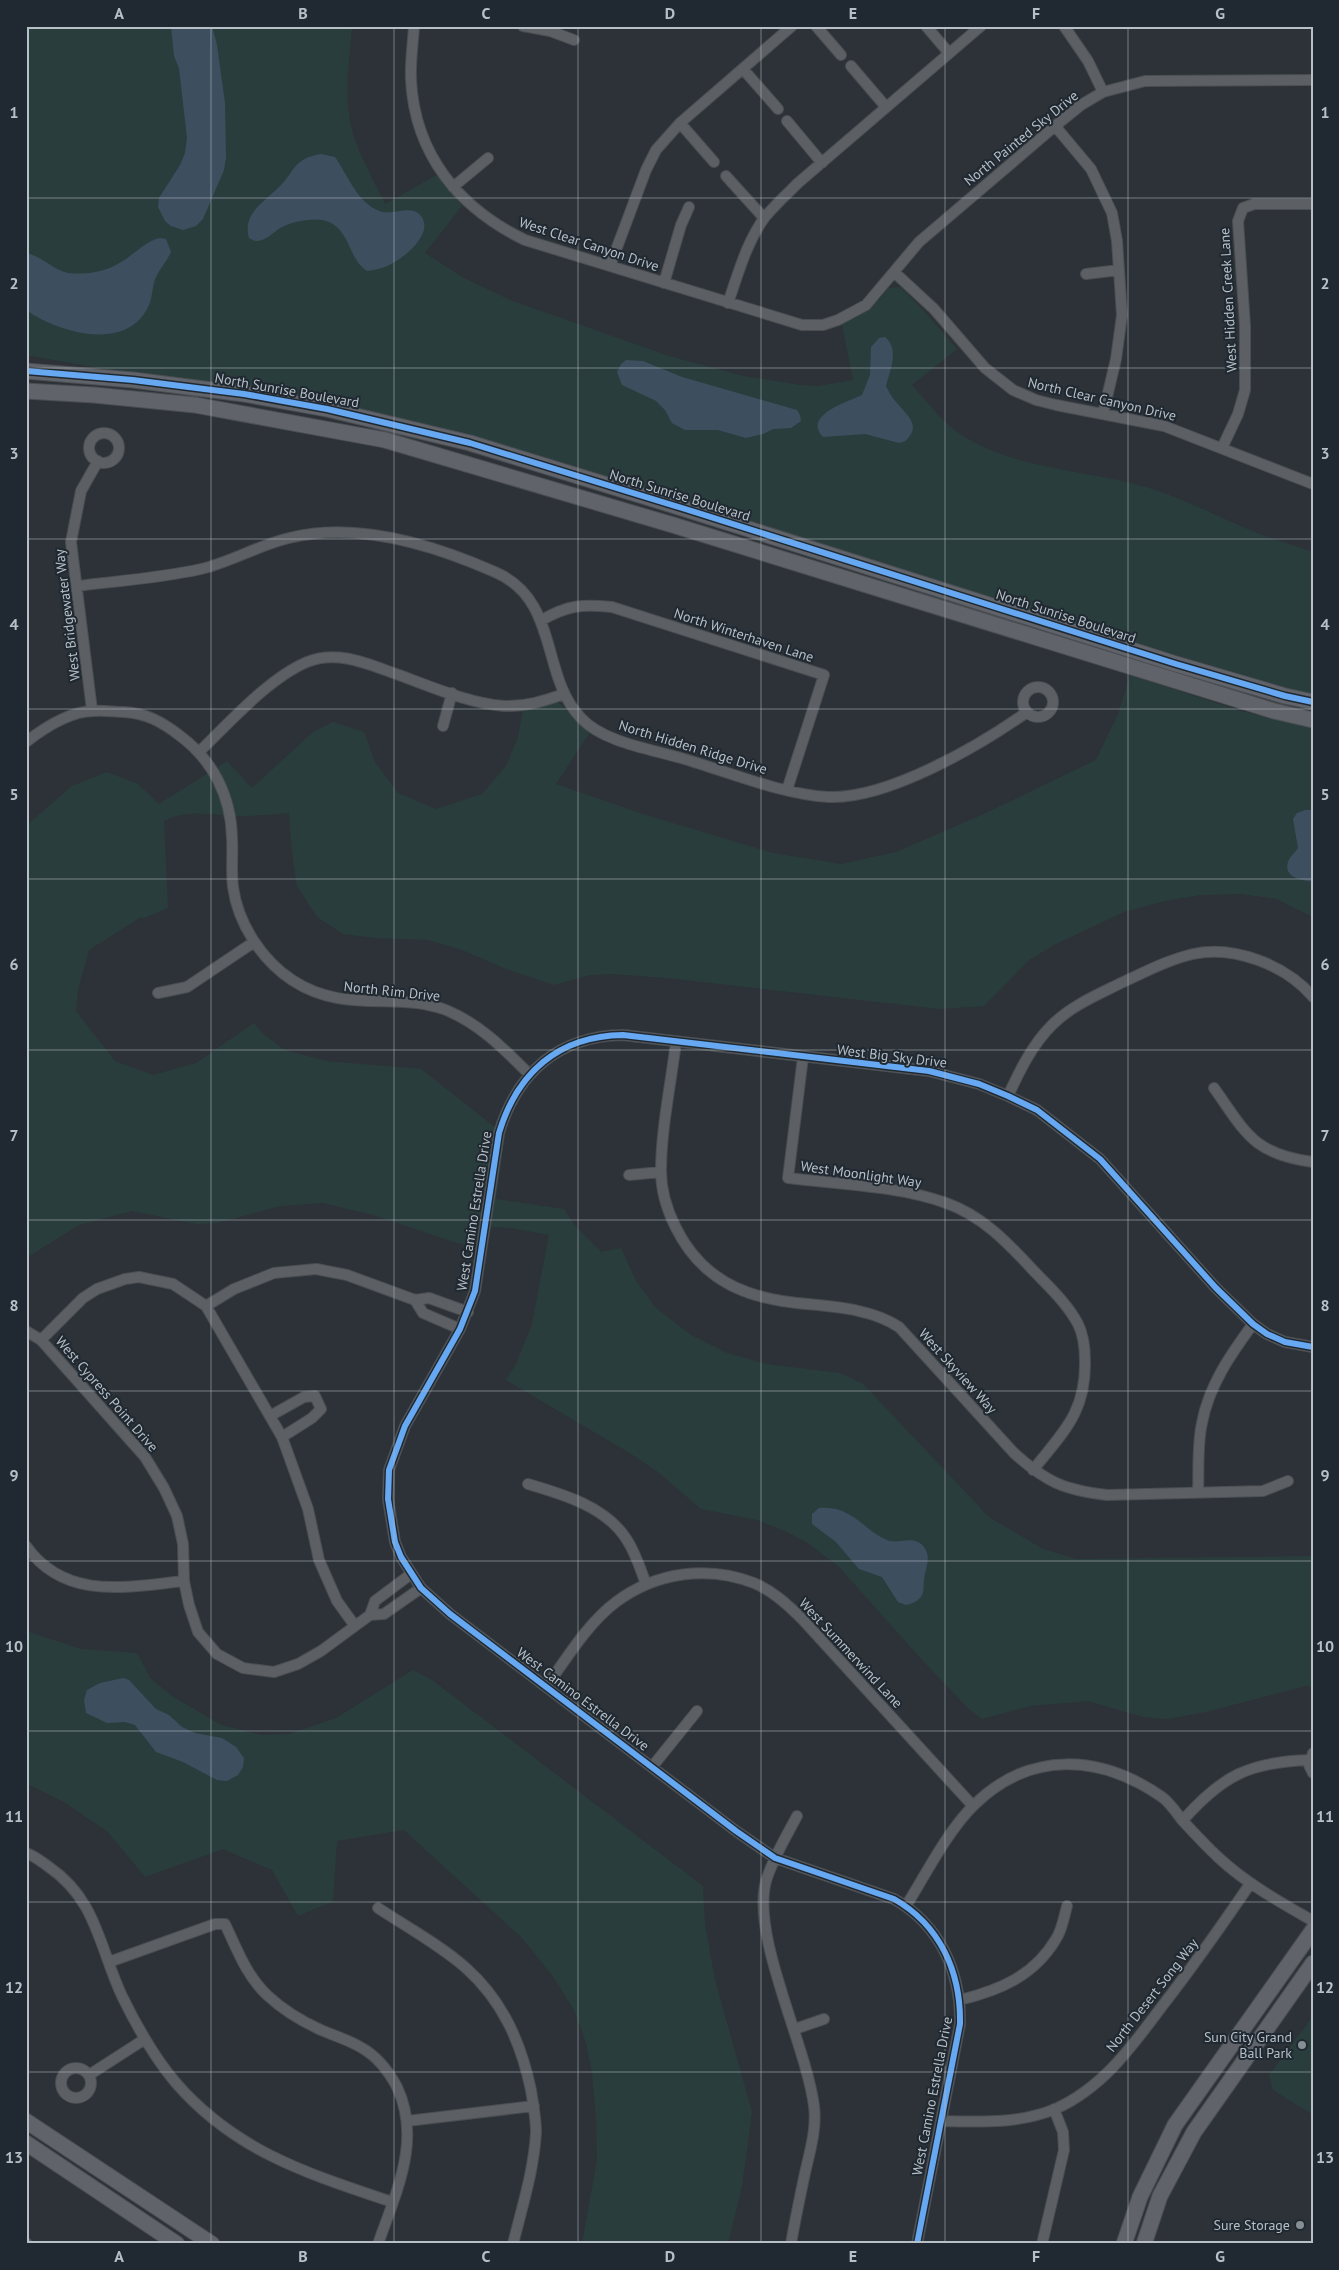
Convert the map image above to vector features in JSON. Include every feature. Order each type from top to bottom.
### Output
[{"type":"street","name":"West Clear Canyon Drive","points":[[414,26],[411,79],[414,107],[428,150],[452,187],[500,228],[525,240],[802,325],[823,325],[838,320],[866,305],[894,272]]},
{"type":"street","points":[[523,26],[550,31],[574,40]]},
{"type":"street","points":[[610,266],[646,170],[656,150],[680,123],[792,26]]},
{"type":"street","points":[[816,26],[841,55]]},
{"type":"street","points":[[926,26],[949,53]]},
{"type":"street","points":[[728,303],[741,265],[764,218],[798,183],[981,26]]},
{"type":"street","points":[[1064,26],[1088,61],[1103,92]]},
{"type":"street","points":[[851,66],[886,107]]},
{"type":"street","points":[[743,69],[778,110]]},
{"type":"street","name":"North Painted Sky Drive","points":[[894,272],[919,242],[1055,126],[1081,105],[1103,92],[1145,81],[1313,80]]},
{"type":"street","points":[[788,121],[822,163]]},
{"type":"street","points":[[680,123],[714,162]]},
{"type":"street","points":[[1055,126],[1091,169],[1112,213],[1117,241],[1122,315],[1116,359],[1103,414]]},
{"type":"street","points":[[452,187],[488,158]]},
{"type":"street","points":[[726,176],[764,218]]},
{"type":"street","name":"West Hidden Creek Lane","points":[[1222,448],[1238,414],[1245,390],[1245,335],[1238,221],[1243,208],[1254,204],[1313,204]]},
{"type":"street","name":"West Clear Canyon Drive","points":[[664,283],[681,225],[689,207]]},
{"type":"street","points":[[1086,274],[1119,270]]},
{"type":"street","name":"North Clear Canyon Drive","points":[[894,272],[934,309],[985,368],[1013,390],[1036,400],[1164,426],[1313,484]]},
{"type":"street","name":"North Sunrise Boulevard","points":[[26,371],[199,387],[328,409],[461,441],[682,508],[1167,661],[1285,696],[1313,702]]},
{"type":"street","name":"North Sunrise Boulevard","points":[[26,391],[94,395],[195,405],[386,440],[683,528],[1274,712],[1313,720]]},
{"type":"street","name":"West Bridgewater Way","points":[[92,710],[71,542],[81,491],[98,461]]},
{"type":"street","name":"North Hidden Ridge Drive","points":[[77,586],[202,568],[286,538],[307,534],[332,532],[364,533],[390,537],[456,557],[498,573],[522,590],[542,620],[564,694],[580,717],[592,728],[625,742],[787,790],[827,797],[874,792],[946,761],[985,741],[1027,712]]},
{"type":"street","name":"North Winterhaven Lane","points":[[542,620],[562,609],[576,605],[612,607],[824,675],[787,790]]},
{"type":"street","points":[[200,751],[281,675],[309,661],[336,657],[364,661],[475,701],[504,706],[524,706],[564,694]]},
{"type":"street","points":[[443,726],[452,693]]},
{"type":"street","name":"North Rim Drive","points":[[26,742],[42,730],[70,717],[92,710],[147,715],[167,725],[200,751],[216,776],[227,801],[231,820],[233,888],[239,910],[254,942],[273,964],[292,980],[320,994],[357,1002],[420,1005],[444,1010],[461,1017],[492,1038],[529,1074]]},
{"type":"street","points":[[158,993],[187,987],[254,942]]},
{"type":"street","points":[[1008,1096],[1035,1044],[1070,1010],[1172,961],[1194,954],[1214,952],[1247,957],[1282,971],[1313,997]]},
{"type":"street","name":"West Big Sky Drive","points":[[529,1074],[559,1052],[593,1038],[623,1035],[929,1071],[979,1084],[1037,1110],[1100,1159],[1216,1288],[1253,1324],[1267,1334],[1285,1342],[1313,1347]]},
{"type":"street","name":"West Skyview Way","points":[[676,1042],[661,1172],[670,1215],[691,1252],[711,1273],[734,1288],[758,1297],[858,1311],[887,1319],[899,1327],[1014,1453],[1033,1470],[1058,1485],[1084,1492],[1107,1495],[1263,1491],[1288,1481]]},
{"type":"street","name":"West Moonlight Way","points":[[803,1057],[788,1178],[919,1194],[948,1203],[976,1218],[1000,1235],[1063,1303],[1078,1324],[1085,1344],[1085,1371],[1083,1390],[1077,1411],[1033,1470]]},
{"type":"street","name":"West Camino Estrella Drive","points":[[529,1074],[517,1090],[506,1111],[499,1133],[480,1269],[468,1312],[405,1426],[389,1470],[388,1499],[395,1542],[411,1574],[421,1588],[450,1614],[775,1858],[894,1899],[906,1906],[928,1925],[943,1946],[955,1976],[960,2000],[960,2024],[917,2244]]},
{"type":"street","points":[[1214,1088],[1244,1130],[1257,1144],[1291,1159],[1313,1162]]},
{"type":"street","points":[[629,1175],[661,1172]]},
{"type":"street","points":[[206,1306],[234,1289],[274,1273],[316,1270],[347,1275],[415,1300],[429,1298],[468,1312]]},
{"type":"street","points":[[41,1340],[84,1298],[109,1283],[125,1279],[139,1277],[173,1284],[206,1306],[282,1437],[308,1509],[320,1560],[337,1601],[355,1626]]},
{"type":"street","points":[[415,1300],[423,1313],[460,1329]]},
{"type":"street","points":[[1198,1492],[1201,1425],[1211,1391],[1230,1356],[1253,1324]]},
{"type":"street","name":"West Cypress Point Drive","points":[[26,1331],[41,1340],[146,1457],[164,1488],[177,1516],[183,1544],[184,1581],[189,1605],[198,1632],[217,1654],[243,1668],[274,1672],[298,1664],[321,1651],[370,1615],[384,1614],[421,1588]]},
{"type":"street","points":[[270,1416],[304,1397],[315,1396],[321,1409],[312,1418],[282,1437]]},
{"type":"street","points":[[528,1484],[576,1500],[612,1522],[625,1536],[646,1584]]},
{"type":"street","points":[[26,1546],[55,1574],[81,1585],[106,1588],[184,1581]]},
{"type":"street","name":"West Summerwind Lane","points":[[546,1687],[598,1619],[616,1602],[646,1584],[690,1573],[714,1573],[754,1583],[787,1604],[802,1619],[973,1806]]},
{"type":"street","name":"West Cypress Point Drive","points":[[370,1615],[375,1601],[411,1574]]},
{"type":"street","points":[[652,1767],[697,1711]]},
{"type":"street","points":[[1183,1820],[1203,1797],[1229,1778],[1260,1765],[1311,1757],[1313,1773]]},
{"type":"street","points":[[906,1906],[955,1828],[973,1806],[1006,1779],[1049,1764],[1090,1765],[1128,1777],[1164,1798],[1218,1858],[1250,1884],[1313,1921]]},
{"type":"street","points":[[791,2244],[813,2137],[814,2108],[810,2082],[769,1944],[763,1906],[766,1883],[775,1858],[797,1816]]},
{"type":"street","points":[[26,1865],[29,1854],[68,1881],[81,1897],[94,1921],[121,1994],[145,2039],[182,2089],[212,2118],[238,2137],[288,2165],[392,2202]]},
{"type":"street","name":"North Desert Song Way","points":[[942,2121],[991,2122],[1019,2119],[1054,2109],[1087,2090],[1126,2054],[1203,1952],[1250,1884]]},
{"type":"street","points":[[960,2000],[992,1992],[1017,1980],[1038,1962],[1057,1938],[1067,1906]]},
{"type":"street","points":[[378,1908],[456,1960],[490,1994],[505,2014],[516,2036],[534,2106],[536,2130],[534,2154],[513,2244]]},
{"type":"street","points":[[109,1962],[215,1924],[225,1924],[238,1956],[265,1993],[281,2008],[320,2030],[363,2048],[376,2058],[394,2082],[402,2099],[407,2121],[408,2139],[405,2160],[378,2244]]},
{"type":"street","points":[[1124,2244],[1143,2190],[1159,2156],[1187,2107],[1313,1930]]},
{"type":"street","points":[[1144,2244],[1160,2196],[1194,2132],[1313,1963]]},
{"type":"street","points":[[795,2028],[824,2019]]},
{"type":"street","points":[[89,2076],[145,2039]]},
{"type":"street","points":[[407,2121],[534,2106]]},
{"type":"street","points":[[1042,2244],[1064,2150],[1062,2132],[1054,2109]]},
{"type":"street","points":[[26,2121],[212,2244]]},
{"type":"street","points":[[26,2144],[178,2244]]},
{"type":"street","points":[[1143,2190],[1160,2196]]},
{"type":"shaded area","points":[[26,26],[352,26],[348,82],[351,126],[354,138],[385,204],[437,175],[462,206],[425,253],[464,278],[510,300],[669,356],[743,376],[800,385],[818,386],[853,380],[842,324],[868,309],[889,288],[900,287],[957,349],[912,385],[940,417],[960,434],[982,446],[1029,462],[1149,488],[1178,498],[1262,535],[1313,552],[1313,697],[1138,646],[801,540],[257,390],[111,370],[26,355]]},
{"type":"shaded area","points":[[1130,675],[1241,711],[1313,728],[1313,917],[1277,899],[1241,894],[1200,895],[1165,901],[1124,912],[1054,945],[1029,960],[984,1006],[939,1009],[668,978],[611,974],[590,975],[554,985],[506,969],[462,950],[428,940],[375,938],[343,934],[317,917],[297,886],[289,813],[242,816],[193,814],[173,817],[164,821],[168,908],[144,918],[141,917],[89,950],[78,990],[76,1011],[115,1061],[153,1075],[196,1063],[254,1023],[263,1034],[285,1050],[326,1061],[421,1069],[505,1135],[496,1199],[564,1209],[576,1227],[601,1252],[621,1248],[636,1281],[656,1308],[691,1335],[727,1353],[766,1364],[840,1373],[863,1384],[989,1517],[1043,1549],[1076,1559],[1313,1556],[1313,1687],[1306,1686],[1206,1712],[1168,1719],[1143,1717],[1088,1701],[1030,1706],[982,1719],[968,1708],[924,1662],[839,1567],[808,1543],[757,1520],[701,1509],[658,1472],[628,1452],[506,1380],[516,1364],[532,1324],[549,1235],[511,1228],[479,1226],[477,1246],[457,1243],[377,1216],[323,1203],[280,1206],[218,1223],[197,1224],[132,1211],[79,1225],[26,1258],[26,826],[72,786],[107,772],[138,784],[159,804],[227,761],[252,788],[313,732],[333,722],[364,732],[375,762],[398,793],[436,809],[482,794],[506,766],[518,737],[523,710],[558,702],[590,732],[556,784],[643,814],[773,853],[841,864],[896,852],[988,812],[1096,760],[1118,714]]},
{"type":"shaded area","points":[[26,1631],[81,1649],[137,1653],[150,1678],[172,1696],[221,1725],[262,1735],[289,1734],[336,1718],[413,1670],[432,1680],[703,1886],[705,1924],[715,1980],[752,2112],[742,2186],[728,2244],[582,2244],[597,2160],[596,2116],[592,2072],[586,2043],[574,2010],[552,1975],[522,1938],[404,1830],[337,1841],[333,1901],[298,1916],[272,1870],[223,1849],[145,1877],[108,1832],[64,1802],[26,1783]]},
{"type":"shaded area","name":"Sun City Grand Ball Park","points":[[1313,2016],[1313,2115],[1273,2090],[1269,2075]]},
{"type":"water","points":[[171,26],[212,26],[217,45],[225,103],[226,157],[224,170],[203,219],[196,226],[183,230],[171,226],[165,221],[158,207],[159,198],[180,165],[185,153],[187,138],[179,68],[174,56]]},
{"type":"water","points":[[321,154],[335,157],[357,193],[368,205],[381,212],[411,210],[421,216],[424,230],[411,250],[390,265],[367,271],[357,260],[339,229],[328,221],[314,219],[299,221],[280,228],[263,240],[255,241],[249,238],[248,230],[251,215],[261,203],[279,187],[299,162]]},
{"type":"water","points":[[160,238],[166,239],[171,252],[155,279],[149,305],[139,320],[126,329],[110,334],[74,331],[56,326],[26,310],[26,253],[68,273],[89,273],[115,265],[144,245]]},
{"type":"water","points":[[885,337],[890,342],[893,354],[886,386],[912,423],[913,428],[909,437],[904,442],[899,443],[865,434],[823,437],[818,429],[818,422],[829,410],[862,395],[870,375],[871,347],[879,338]]},
{"type":"water","points":[[626,360],[643,361],[682,377],[797,410],[801,421],[791,428],[773,429],[763,434],[746,438],[718,430],[685,430],[672,423],[665,410],[656,401],[622,385],[617,372],[621,364]]},
{"type":"water","points":[[1313,810],[1313,881],[1294,877],[1287,867],[1289,860],[1298,848],[1293,819],[1297,813]]},
{"type":"water","points":[[819,1508],[840,1510],[849,1514],[887,1540],[911,1540],[920,1543],[928,1555],[922,1596],[913,1603],[906,1605],[898,1602],[882,1577],[859,1569],[836,1542],[812,1524],[812,1514]]},
{"type":"water","points":[[123,1678],[129,1680],[156,1709],[169,1715],[182,1727],[195,1733],[222,1738],[236,1747],[244,1758],[243,1767],[238,1775],[227,1781],[217,1780],[183,1762],[156,1752],[135,1725],[125,1722],[107,1723],[86,1713],[84,1700],[87,1690],[100,1683]]},
{"type":"cycle path","points":[[26,371],[133,380],[244,394],[327,409],[470,443],[1176,664],[1285,696],[1313,702]]},
{"type":"cycle path","points":[[917,2244],[960,2024],[957,1986],[952,1968],[935,1936],[924,1922],[894,1899],[775,1858],[736,1831],[450,1614],[421,1588],[401,1557],[395,1542],[388,1499],[389,1470],[405,1426],[460,1329],[475,1291],[499,1133],[507,1112],[529,1076],[543,1062],[579,1042],[600,1037],[623,1035],[929,1071],[979,1084],[1037,1110],[1100,1159],[1216,1288],[1253,1324],[1267,1334],[1285,1342],[1313,1347]]},
{"type":"place","name":"Sun City Grand Ball Park","points":[[1302,2045]]},
{"type":"place","name":"Sure Storage","points":[[1300,2225]]}]
